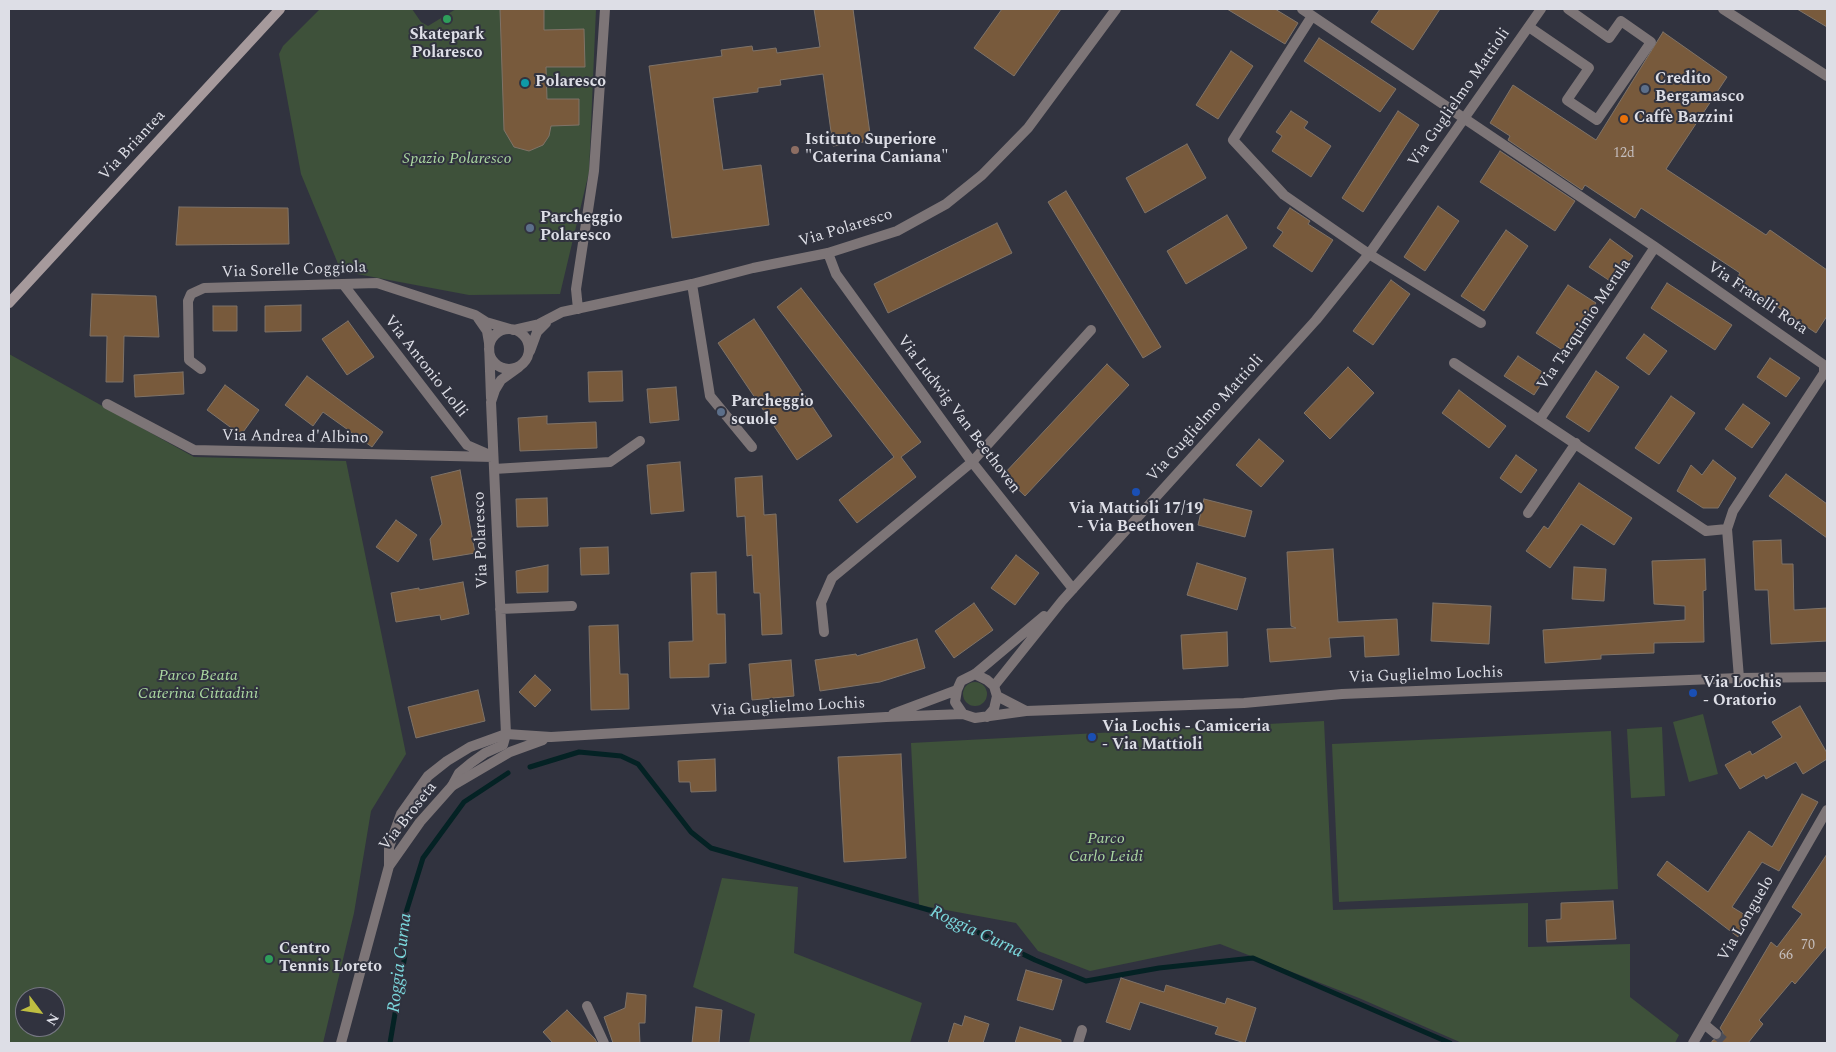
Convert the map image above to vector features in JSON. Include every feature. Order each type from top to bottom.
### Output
[{"type":"main road","name":"Via Briantea","points":[[9,303],[280,9]]},
{"type":"street","points":[[578,309],[576,289],[594,171],[605,9]]},
{"type":"street","name":"Via Polaresco","points":[[489,349],[495,335],[512,329],[539,324],[554,316],[578,309],[692,284],[753,268],[828,253],[897,231],[946,204],[982,175],[1028,128],[1116,9]]},
{"type":"street","name":"Via Fratelli Rota","points":[[1302,9],[1655,247],[1824,365],[1824,373],[1733,510],[1727,530],[1739,678]]},
{"type":"street","name":"Via Guglielmo Mattioli","points":[[987,716],[994,709],[996,691],[1062,601],[1316,320],[1369,254],[1541,9]]},
{"type":"street","points":[[1529,26],[1589,68],[1567,100],[1598,120],[1651,42],[1621,21],[1610,38],[1568,9]]},
{"type":"street","points":[[1723,9],[1827,76]]},
{"type":"street","points":[[1312,16],[1233,140],[1284,195],[1369,254],[1480,323]]},
{"type":"street","name":"Via Tarquinio Merula","points":[[1540,419],[1655,247]]},
{"type":"street","name":"Via Ludwig Van Beethoven","points":[[828,253],[836,274],[972,462],[1073,589]]},
{"type":"street","name":"Via Sorelle Coggiola","points":[[201,369],[189,360],[188,301],[197,290],[377,283],[475,315],[486,322],[512,329]]},
{"type":"street","name":"Via Antonio Lolli","points":[[343,284],[467,445],[493,457]]},
{"type":"street","points":[[692,284],[710,396],[752,447]]},
{"type":"street","points":[[475,315],[487,331],[491,402]]},
{"type":"street","name":"Via Polaresco","points":[[506,734],[491,402],[494,390],[502,380],[519,367],[528,355],[537,332],[554,316]]},
{"type":"street","points":[[512,329],[525,337],[528,342],[528,355]]},
{"type":"street","points":[[824,632],[820,603],[832,578],[972,462],[1091,330]]},
{"type":"street","points":[[489,349],[493,362],[502,368],[509,370],[519,367]]},
{"type":"street","points":[[1454,363],[1706,531],[1727,530]]},
{"type":"street","name":"Via Andrea d'Albino","points":[[107,404],[194,450],[493,457]]},
{"type":"street","name":"Via Polaresco","points":[[494,468],[610,462],[640,441]]},
{"type":"street","points":[[1528,513],[1576,443]]},
{"type":"street","name":"Via Guglielmo Mattioli","points":[[886,717],[957,690],[962,681],[975,674],[1062,601]]},
{"type":"street","name":"Via Polaresco","points":[[500,610],[572,606]]},
{"type":"street","points":[[975,674],[987,680],[996,691]]},
{"type":"street","name":"Via Guglielmo Lochis","points":[[506,734],[551,737],[886,717],[963,714],[975,718],[1026,711],[1244,703],[1342,694],[1739,678],[1827,677]]},
{"type":"street","points":[[957,690],[955,702],[963,714]]},
{"type":"street","name":"Via Guglielmo Lochis","points":[[996,691],[1026,711]]},
{"type":"street","name":"Via Broseta","points":[[389,866],[420,822],[452,786],[459,773],[485,753],[503,745],[506,734]]},
{"type":"street","name":"Via Broseta","points":[[341,1043],[389,866],[389,847],[401,814],[428,776],[470,747],[506,734]]},
{"type":"street","name":"Via Guglielmo Lochis","points":[[510,752],[551,737]]},
{"type":"street","name":"Via Broseta","points":[[452,786],[510,752]]},
{"type":"street","name":"Via Longuelo","points":[[1693,1043],[1827,810]]},
{"type":"street","points":[[587,1006],[604,1043]]},
{"type":"street","points":[[1704,1024],[1716,1034]]},
{"type":"street","points":[[1078,1043],[1082,1030]]},
{"type":"green space","name":"Spazio Polaresco","points":[[320,9],[412,9],[421,22],[428,26],[456,9],[596,9],[589,172],[560,294],[469,295],[341,271],[301,174],[279,54],[283,46]]},
{"type":"green space","name":"Parco Beata Caterina Cittadini","points":[[9,354],[194,457],[346,461],[406,754],[371,811],[354,913],[323,1043],[9,1043]]},
{"type":"green space","points":[[975,682],[984,685],[987,694],[984,703],[975,706],[966,703],[963,694],[966,685]]},
{"type":"green space","points":[[1703,714],[1718,774],[1689,782],[1673,722]]},
{"type":"green space","name":"Parco Carlo Leidi","points":[[1324,721],[1333,910],[1528,903],[1528,947],[1630,944],[1630,997],[1679,1035],[1675,1043],[1462,1043],[1359,998],[1220,944],[1090,971],[1038,951],[1016,923],[919,905],[911,743]]},
{"type":"green space","points":[[1662,727],[1665,796],[1631,798],[1627,729]]},
{"type":"green space","points":[[1611,731],[1618,889],[1339,902],[1332,744]]},
{"type":"green space","points":[[722,878],[798,887],[794,953],[922,1003],[910,1043],[749,1043],[755,1014],[693,987]]},
{"type":"building","name":"Polaresco","points":[[500,9],[544,9],[544,30],[584,29],[585,67],[546,67],[547,99],[579,99],[579,125],[551,126],[549,136],[543,145],[529,151],[514,147],[504,130]]},
{"type":"building","points":[[814,9],[853,9],[871,141],[833,146],[823,74],[780,80],[781,85],[758,88],[758,92],[713,98],[723,170],[761,165],[769,225],[672,238],[649,66],[722,56],[721,50],[752,46],[753,51],[776,48],[777,53],[820,47]]},
{"type":"building","points":[[1002,9],[1061,9],[1014,76],[974,48]]},
{"type":"building","points":[[1227,9],[1275,9],[1298,23],[1285,44]]},
{"type":"building","points":[[1380,9],[1440,9],[1413,50],[1371,22]]},
{"type":"building","points":[[1797,9],[1827,9],[1827,27]]},
{"type":"building","points":[[1663,32],[1727,77],[1666,169],[1766,235],[1770,230],[1827,270],[1827,316],[1816,333],[1736,279],[1740,273],[1641,208],[1635,218],[1585,185],[1582,190],[1508,140],[1510,136],[1490,123],[1513,85],[1596,140]]},
{"type":"building","points":[[1319,38],[1396,89],[1380,112],[1304,61]]},
{"type":"building","points":[[1231,51],[1253,66],[1218,119],[1196,105]]},
{"type":"building","points":[[1291,111],[1308,122],[1304,128],[1331,146],[1311,177],[1272,151],[1282,136],[1276,132]]},
{"type":"building","points":[[1398,111],[1419,125],[1363,212],[1342,198]]},
{"type":"building","points":[[1187,144],[1206,178],[1145,213],[1126,178]]},
{"type":"building","points":[[1500,151],[1575,201],[1555,231],[1480,182]]},
{"type":"building","points":[[1066,191],[1161,347],[1143,358],[1048,202]]},
{"type":"building","points":[[1438,206],[1459,221],[1425,271],[1404,257]]},
{"type":"building","points":[[179,207],[288,208],[289,244],[176,245]]},
{"type":"building","points":[[1290,208],[1310,221],[1308,224],[1333,240],[1312,272],[1273,246],[1283,232],[1277,228]]},
{"type":"building","points":[[1227,215],[1247,248],[1186,284],[1167,251]]},
{"type":"building","points":[[997,223],[1012,253],[888,313],[874,284]]},
{"type":"building","points":[[1506,230],[1528,246],[1484,311],[1461,296]]},
{"type":"building","points":[[1610,239],[1633,256],[1613,283],[1589,267]]},
{"type":"building","points":[[1391,280],[1410,294],[1373,345],[1353,331]]},
{"type":"building","points":[[1667,283],[1732,325],[1715,350],[1651,308]]},
{"type":"building","points":[[1568,285],[1596,303],[1564,351],[1536,333]]},
{"type":"building","points":[[801,288],[921,442],[901,457],[916,477],[857,523],[839,500],[894,457],[777,307]]},
{"type":"building","points":[[92,294],[156,296],[159,337],[124,336],[123,382],[106,382],[107,336],[90,336]]},
{"type":"building","points":[[301,305],[301,331],[265,332],[265,306]]},
{"type":"building","points":[[213,306],[237,306],[237,331],[213,331]]},
{"type":"building","points":[[754,319],[832,436],[797,460],[718,343]]},
{"type":"building","points":[[348,321],[374,357],[347,375],[322,339]]},
{"type":"building","points":[[1644,334],[1667,351],[1649,375],[1626,358]]},
{"type":"building","points":[[1518,356],[1547,375],[1534,395],[1504,376]]},
{"type":"building","points":[[1770,358],[1800,378],[1786,397],[1757,377]]},
{"type":"building","points":[[1107,364],[1129,385],[1025,496],[1003,475]]},
{"type":"building","points":[[1348,367],[1374,393],[1330,439],[1304,413]]},
{"type":"building","points":[[622,371],[623,401],[589,402],[588,372]]},
{"type":"building","points":[[1596,371],[1619,387],[1589,432],[1566,417]]},
{"type":"building","points":[[183,372],[184,394],[135,397],[134,375]]},
{"type":"building","points":[[307,376],[383,432],[372,447],[323,412],[313,426],[285,405]]},
{"type":"building","points":[[225,385],[259,410],[241,435],[207,410]]},
{"type":"building","points":[[676,387],[679,420],[650,423],[647,389]]},
{"type":"building","points":[[1459,390],[1506,426],[1489,448],[1442,413]]},
{"type":"building","points":[[1671,396],[1695,413],[1659,464],[1635,448]]},
{"type":"building","points":[[1743,404],[1770,423],[1752,448],[1725,429]]},
{"type":"building","points":[[547,416],[547,424],[596,422],[597,448],[520,451],[518,418]]},
{"type":"building","points":[[1259,439],[1284,461],[1261,487],[1236,465]]},
{"type":"building","points":[[1516,455],[1537,470],[1521,493],[1500,478]]},
{"type":"building","points":[[1713,460],[1736,478],[1718,508],[1703,508],[1677,491],[1691,465],[1702,475]]},
{"type":"building","points":[[680,462],[684,511],[651,514],[647,465]]},
{"type":"building","points":[[460,470],[475,553],[433,560],[430,539],[442,524],[431,477]]},
{"type":"building","points":[[1786,474],[1827,504],[1827,538],[1769,496]]},
{"type":"building","points":[[762,476],[764,515],[776,514],[782,634],[762,635],[760,593],[754,593],[752,555],[747,556],[745,516],[737,517],[735,478]]},
{"type":"building","points":[[1579,483],[1632,518],[1614,545],[1581,524],[1550,568],[1526,551],[1544,526],[1548,529]]},
{"type":"building","points":[[547,498],[548,526],[517,527],[516,499]]},
{"type":"building","points":[[1204,499],[1252,511],[1245,537],[1198,525]]},
{"type":"building","points":[[396,520],[417,535],[398,562],[376,547]]},
{"type":"building","points":[[1781,540],[1782,564],[1793,564],[1794,610],[1827,608],[1827,641],[1771,644],[1768,590],[1755,590],[1753,541]]},
{"type":"building","points":[[608,547],[609,574],[581,575],[580,548]]},
{"type":"building","points":[[1333,549],[1338,622],[1397,619],[1399,655],[1365,657],[1364,636],[1329,638],[1331,657],[1270,662],[1267,629],[1296,628],[1291,626],[1287,552]]},
{"type":"building","points":[[1016,555],[1039,573],[1015,605],[991,588]]},
{"type":"building","points":[[1705,559],[1706,590],[1703,591],[1704,642],[1654,643],[1654,653],[1601,655],[1601,659],[1545,663],[1543,630],[1685,620],[1685,606],[1654,604],[1652,561]]},
{"type":"building","points":[[1197,563],[1246,578],[1237,610],[1187,595]]},
{"type":"building","points":[[548,565],[548,592],[517,593],[516,571]]},
{"type":"building","points":[[1574,567],[1606,569],[1604,601],[1572,599]]},
{"type":"building","points":[[716,572],[717,614],[725,614],[726,663],[709,664],[709,677],[670,678],[669,642],[693,641],[691,573]]},
{"type":"building","points":[[463,582],[469,614],[441,620],[440,615],[396,622],[391,593]]},
{"type":"building","points":[[974,603],[993,630],[954,658],[935,631]]},
{"type":"building","points":[[1433,603],[1491,606],[1489,644],[1431,641]]},
{"type":"building","points":[[618,625],[620,674],[628,674],[629,709],[591,710],[589,626]]},
{"type":"building","points":[[1227,632],[1228,666],[1183,669],[1181,635]]},
{"type":"building","points":[[917,639],[925,668],[880,682],[820,691],[815,660],[856,654],[857,656]]},
{"type":"building","points":[[791,660],[794,696],[752,700],[749,664]]},
{"type":"building","points":[[535,675],[551,690],[535,707],[519,692]]},
{"type":"building","points":[[478,690],[485,721],[416,738],[408,707]]},
{"type":"building","points":[[1800,706],[1827,753],[1827,759],[1803,774],[1796,762],[1766,779],[1764,775],[1740,789],[1725,765],[1750,751],[1752,755],[1782,737],[1772,722]]},
{"type":"building","points":[[901,754],[906,858],[844,862],[838,757]]},
{"type":"building","points":[[715,759],[716,791],[691,792],[690,782],[679,782],[678,761]]},
{"type":"building","points":[[1802,794],[1818,802],[1779,871],[1762,862],[1732,907],[1750,918],[1738,937],[1657,875],[1667,861],[1708,892],[1749,831],[1772,847]]},
{"type":"building","points":[[1827,854],[1827,946],[1795,984],[1792,981],[1759,1020],[1763,1024],[1748,1043],[1711,1043],[1713,1040],[1722,1038],[1723,1032],[1720,1028],[1771,942],[1777,947],[1802,914],[1792,907]]},
{"type":"building","points":[[1613,901],[1616,939],[1547,942],[1546,920],[1561,919],[1561,903]]},
{"type":"building","points":[[1026,970],[1062,980],[1053,1010],[1017,1000]]},
{"type":"building","points":[[1121,978],[1164,992],[1166,985],[1225,1004],[1227,998],[1256,1008],[1245,1043],[1215,1034],[1218,1027],[1140,1002],[1130,1030],[1106,1022]]},
{"type":"building","points":[[627,993],[646,995],[645,1023],[639,1023],[640,1043],[613,1043],[604,1017],[625,1008]]},
{"type":"building","points":[[696,1007],[722,1010],[719,1043],[692,1043]]},
{"type":"building","points":[[567,1010],[597,1043],[553,1043],[543,1032]]},
{"type":"building","points":[[965,1016],[989,1024],[983,1043],[948,1043],[954,1023],[962,1026]]},
{"type":"building","points":[[1020,1027],[1061,1040],[1061,1043],[1015,1043]]},
{"type":"waterway","name":"Roggia Curna","points":[[530,767],[579,752],[621,756],[638,764],[691,832],[711,848],[936,912],[1035,960],[1086,981],[1159,968],[1253,958],[1450,1043]]},
{"type":"waterway","name":"Roggia Curna","points":[[390,1043],[405,955],[403,922],[423,858],[464,802],[508,773]]},
{"type":"tunnel","points":[[1716,1034],[1726,1043]]},
{"type":"place","name":"Skatepark Polaresco","points":[[447,19]]},
{"type":"place","name":"Polaresco","points":[[525,83]]},
{"type":"place","name":"Credito Bergamasco","points":[[1645,89]]},
{"type":"place","name":"Caffè Bazzini","points":[[1624,119]]},
{"type":"place","name":"Istituto Superiore \"Caterina Caniana\"","points":[[795,150]]},
{"type":"place","name":"Parcheggio Polaresco","points":[[530,228]]},
{"type":"place","name":"Parcheggio scuole","points":[[721,412]]},
{"type":"place","name":"Via Mattioli 17/19 - Via Beethoven","points":[[1136,492]]},
{"type":"place","name":"Via Lochis - Oratorio","points":[[1693,693]]},
{"type":"place","name":"Via Lochis - Camiceria - Via Mattioli","points":[[1092,737]]},
{"type":"place","name":"Centro Tennis Loreto","points":[[269,959]]}]
